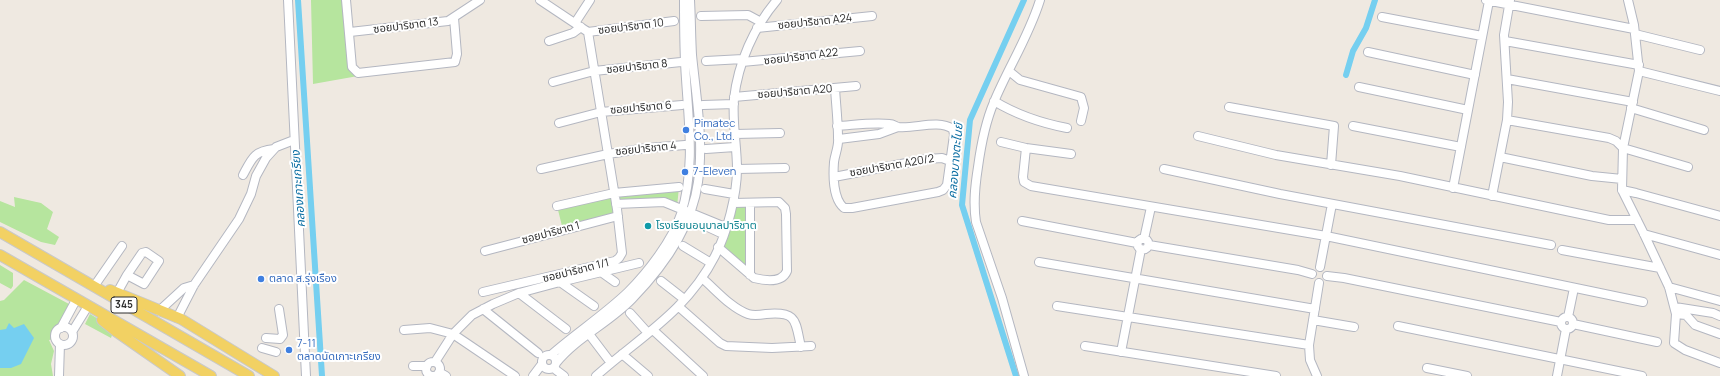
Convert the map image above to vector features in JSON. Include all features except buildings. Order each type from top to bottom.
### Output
[{"type":"main road","name":"345","points":[[0,232],[249,376]]},
{"type":"main road","name":"345","points":[[0,255],[76,300],[211,376]]},
{"type":"main road","points":[[83,281],[95,284],[177,318],[274,376]]},
{"type":"main road","points":[[91,308],[100,318],[117,332],[181,376],[189,363]]},
{"type":"main road","points":[[186,339],[192,326]]},
{"type":"street","points":[[288,0],[306,376]]},
{"type":"street","points":[[346,0],[352,67],[358,73],[449,64],[454,62],[457,58],[454,18]]},
{"type":"street","name":"ซอยปาริชาต 13","points":[[350,32],[440,22],[454,18],[480,0]]},
{"type":"street","points":[[542,0],[581,27]]},
{"type":"street","points":[[549,41],[573,33],[581,27],[590,0]]},
{"type":"street","points":[[533,376],[549,368],[574,345],[614,316],[644,285],[668,257],[679,238],[685,214],[691,162],[684,54],[684,0]]},
{"type":"street","points":[[564,376],[549,368],[543,357],[551,355],[609,309],[629,291],[664,247],[685,214],[698,183],[700,162],[698,116],[692,53],[690,0]]},
{"type":"street","points":[[596,376],[651,332],[679,307],[702,278],[711,263],[733,203],[737,169],[734,100],[743,61],[759,25],[777,0]]},
{"type":"street","points":[[1024,376],[1002,298],[976,222],[974,194],[985,126],[1008,71],[1034,18],[1040,0]]},
{"type":"street","points":[[1453,188],[1488,0],[1509,2],[1635,32],[1700,50]]},
{"type":"street","points":[[1628,0],[1635,32],[1639,68],[1623,148],[1622,190],[1669,287],[1675,311],[1674,343],[1720,363]]},
{"type":"street","points":[[1492,196],[1507,120],[1505,41],[1509,2]]},
{"type":"street","points":[[701,16],[748,15],[759,25]]},
{"type":"street","name":"ซอยปาริชาต A24","points":[[759,25],[872,16]]},
{"type":"street","points":[[1382,17],[1482,36]]},
{"type":"street","name":"ซอยปาริชาต 10","points":[[581,27],[674,21]]},
{"type":"street","name":"ซอยปาริชาต 1/1","points":[[483,292],[615,261],[622,253],[617,209],[594,71],[581,27]]},
{"type":"street","points":[[1505,41],[1639,68],[1720,91]]},
{"type":"street","name":"ซอยปาริชาต A22","points":[[706,61],[743,61],[860,51]]},
{"type":"street","points":[[1368,52],[1475,75]]},
{"type":"street","name":"ซอยปาริชาต 8","points":[[553,82],[594,71],[681,62]]},
{"type":"street","points":[[1008,71],[1020,80],[1081,97],[1084,108],[1080,121]]},
{"type":"street","points":[[1507,79],[1632,106],[1704,130]]},
{"type":"street","name":"ซอยปาริชาต A20","points":[[703,105],[856,86]]},
{"type":"street","points":[[1359,87],[1468,110]]},
{"type":"street","points":[[835,88],[839,139],[834,162],[834,177],[838,201],[844,208],[852,208],[938,192],[943,190],[947,185],[954,135],[953,129],[948,126],[939,124],[898,127],[880,134],[839,139]]},
{"type":"street","points":[[994,102],[1020,115],[1039,122],[1067,128]]},
{"type":"street","name":"ซอยปาริชาต 6","points":[[559,124],[601,112],[682,105]]},
{"type":"street","points":[[1229,107],[1334,126],[1331,165]]},
{"type":"street","points":[[1507,120],[1609,138],[1616,141],[1623,148],[1688,167]]},
{"type":"street","points":[[837,126],[885,124],[898,127]]},
{"type":"street","points":[[1353,126],[1461,147]]},
{"type":"street","points":[[735,134],[780,133]]},
{"type":"street","points":[[1198,136],[1276,155],[1400,176],[1609,220],[1637,220]]},
{"type":"street","points":[[177,318],[194,285],[238,219],[251,194],[256,176],[266,158],[274,149],[294,140]]},
{"type":"street","points":[[1001,142],[1026,148],[1071,154]]},
{"type":"street","name":"ซอยปาริชาต 4","points":[[541,169],[608,154],[647,148],[685,145]]},
{"type":"street","points":[[706,149],[735,146]]},
{"type":"street","points":[[1026,148],[1022,172],[1024,182],[1027,185],[1326,236],[1643,302]]},
{"type":"street","points":[[243,175],[255,155],[264,150],[274,149]]},
{"type":"street","points":[[1500,157],[1592,176],[1622,179]]},
{"type":"street","name":"ซอยปาริชาต A20/2","points":[[834,177],[927,159],[942,158],[950,161]]},
{"type":"street","points":[[737,169],[785,168]]},
{"type":"street","points":[[1164,169],[1332,204],[1551,246]]},
{"type":"street","points":[[557,206],[614,193],[679,187]]},
{"type":"street","points":[[704,189],[734,194]]},
{"type":"street","points":[[1622,190],[1720,216]]},
{"type":"street","points":[[718,247],[750,275],[759,279],[780,280],[785,276],[787,271],[785,208],[779,202],[750,204],[733,203]]},
{"type":"street","points":[[750,204],[750,275]]},
{"type":"street","points":[[1320,268],[1332,204]]},
{"type":"street","name":"ซอยปาริชาต 1","points":[[485,251],[617,209],[658,206],[685,214],[724,230]]},
{"type":"street","points":[[1121,352],[1135,277],[1152,207]]},
{"type":"street","points":[[1022,221],[1143,244],[1298,270],[1312,274]]},
{"type":"street","points":[[1644,234],[1720,255]]},
{"type":"street","points":[[95,284],[122,246]]},
{"type":"street","points":[[682,246],[711,263]]},
{"type":"street","points":[[1562,250],[1660,268]]},
{"type":"street","points":[[1039,262],[1135,277],[1315,310]]},
{"type":"street","points":[[414,366],[431,364],[439,366],[437,375],[428,374],[426,370],[431,364],[453,334],[472,315],[505,298],[560,282],[639,263]]},
{"type":"street","points":[[1312,274],[1315,269],[1320,268],[1326,270],[1328,276]]},
{"type":"street","points":[[601,272],[615,282]]},
{"type":"street","points":[[1312,274],[1315,282],[1319,283],[1323,283],[1328,276]]},
{"type":"street","points":[[117,293],[127,275]]},
{"type":"street","points":[[1328,276],[1657,342]]},
{"type":"street","points":[[702,278],[740,311],[755,316],[784,314],[792,317],[795,321],[801,347]]},
{"type":"street","points":[[661,281],[684,299]]},
{"type":"street","points":[[560,282],[594,306]]},
{"type":"street","points":[[1317,376],[1310,360],[1309,345],[1319,283]]},
{"type":"street","points":[[159,311],[184,288],[194,285]]},
{"type":"street","points":[[1669,287],[1720,301]]},
{"type":"street","points":[[1557,376],[1574,288]]},
{"type":"street","points":[[519,293],[566,329]]},
{"type":"street","points":[[76,300],[62,328],[57,331],[56,340],[60,344],[66,345],[70,343],[73,339],[72,332],[91,308]]},
{"type":"street","points":[[1057,306],[1309,345]]},
{"type":"street","points":[[679,307],[720,343],[726,346],[772,348],[811,346]]},
{"type":"street","points":[[266,338],[280,338],[283,335],[279,309]]},
{"type":"street","points":[[483,309],[538,353]]},
{"type":"street","points":[[1675,311],[1696,310],[1713,313],[1720,316]]},
{"type":"street","points":[[1693,323],[1696,310]]},
{"type":"street","points":[[1675,311],[1686,316],[1693,323],[1720,334]]},
{"type":"street","points":[[630,312],[703,376]]},
{"type":"street","points":[[1313,320],[1354,327]]},
{"type":"street","points":[[1398,326],[1642,376]]},
{"type":"street","points":[[62,328],[66,328],[72,332]]},
{"type":"street","points":[[404,330],[430,328],[453,334],[515,376]]},
{"type":"street","points":[[590,334],[611,363]]},
{"type":"street","points":[[59,376],[60,344]]},
{"type":"street","points":[[1086,346],[1276,376]]},
{"type":"street","points":[[262,348],[276,352]]},
{"type":"street","points":[[622,354],[648,376]]},
{"type":"street","points":[[549,368],[554,357],[551,355]]},
{"type":"street","points":[[1427,368],[1467,376]]},
{"type":"green space","points":[[311,0],[347,0],[350,32],[358,76],[313,84]]},
{"type":"green space","points":[[679,187],[677,207],[664,202],[616,204],[618,216],[563,230],[557,206]]},
{"type":"green space","points":[[14,197],[41,203],[53,212],[47,229],[59,237],[55,245],[41,242],[0,222],[0,201],[15,207]]},
{"type":"green space","points":[[733,203],[750,204],[750,275],[718,247]]},
{"type":"green space","points":[[0,265],[13,273],[13,286],[11,289],[0,283]]},
{"type":"green space","points":[[24,280],[69,304],[60,325],[55,331],[54,339],[49,340],[54,351],[51,364],[53,376],[0,376],[0,301],[4,300]]},
{"type":"green space","points":[[90,314],[100,320],[113,332],[111,338],[85,324]]},
{"type":"water","points":[[9,323],[14,328],[24,324],[34,338],[21,364],[11,368],[0,368],[0,330],[6,329]]},
{"type":"waterway","name":"คลองเกาะเกรียง","points":[[298,0],[322,376]]},
{"type":"waterway","name":"คลองบางตะไนย์","points":[[1016,376],[962,205],[970,120],[1024,0]]},
{"type":"waterway","points":[[1346,75],[1353,51],[1366,28],[1375,0]]},
{"type":"place","name":"Pimatec Co., Ltd.","points":[[686,130]]},
{"type":"place","name":"7-Eleven","points":[[685,172]]},
{"type":"place","name":"โรงเรียนอนุบาลปาริชาต","points":[[648,226]]},
{"type":"place","name":"ตลาด ส.รุ่งเรือง","points":[[261,279]]},
{"type":"place","name":"7-11 ตลาดนัดเกาะเกรียง","points":[[289,350]]}]
